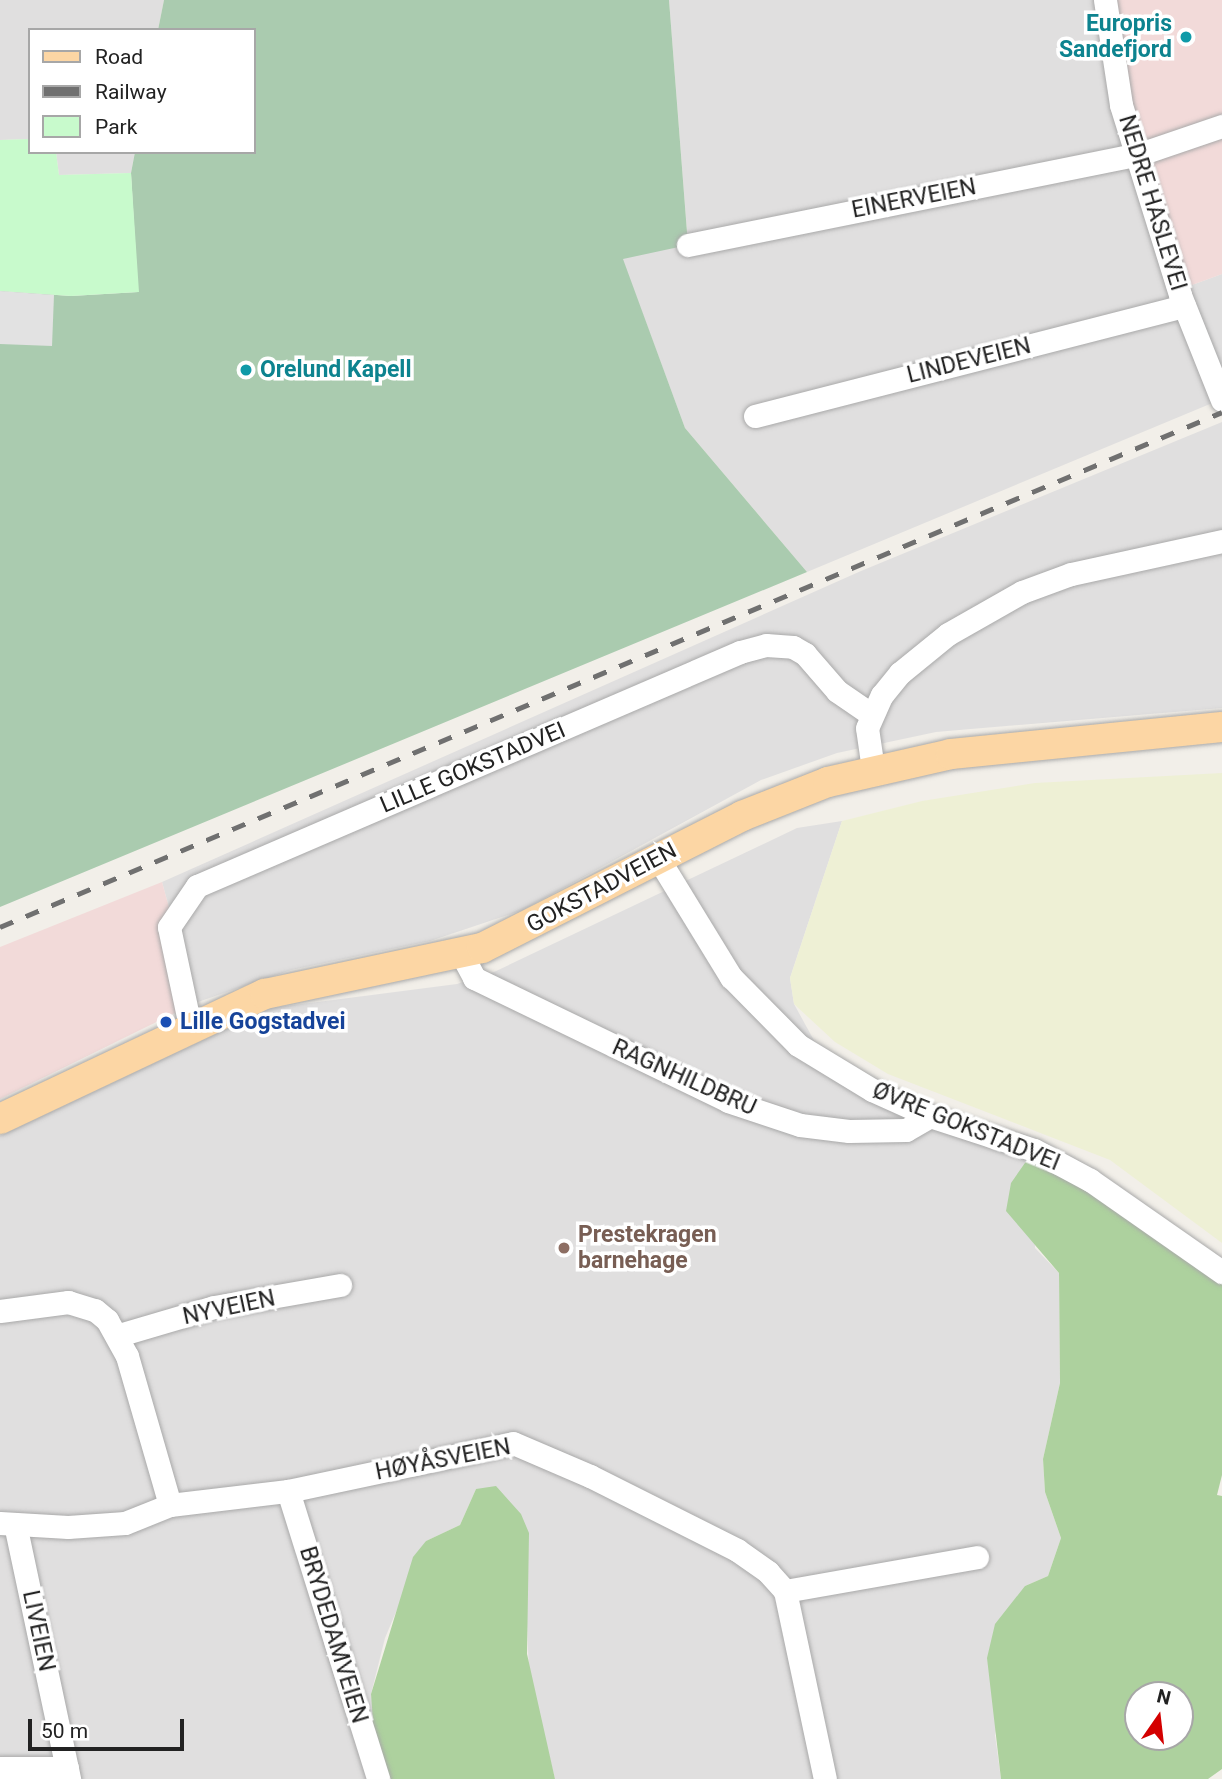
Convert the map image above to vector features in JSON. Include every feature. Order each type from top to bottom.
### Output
[{"type":"main road","name":"GOKSTADVEIEN","points":[[0,1119],[190,1026],[289,987],[462,955],[535,924],[658,858],[775,802],[873,769],[1025,744],[1222,727]]},
{"type":"street","name":"NEDRE HASLEVEI","points":[[1105,0],[1121,104],[1140,154],[1184,306],[1222,400]]},
{"type":"street","name":"EINERVEIEN","points":[[688,245],[1140,154],[1222,126]]},
{"type":"street","name":"LINDEVEIEN","points":[[755,416],[1184,306]]},
{"type":"street","points":[[873,769],[867,728],[872,715],[900,673],[925,651],[1022,592],[1121,560],[1222,541]]},
{"type":"street","name":"LILLE GOKSTADVEI","points":[[190,1026],[169,927],[197,886],[753,649],[793,647],[853,705],[872,715]]},
{"type":"street","name":"ØVRE GOKSTADVEI","points":[[658,858],[731,977],[798,1045],[872,1090],[930,1116],[1034,1150],[1090,1180],[1222,1272]]},
{"type":"street","name":"RAGNHILDBRU","points":[[462,955],[474,978],[728,1101],[800,1125],[849,1131],[906,1130],[930,1116]]},
{"type":"street","name":"NYVEIEN","points":[[119,1335],[214,1307],[340,1285]]},
{"type":"street","points":[[0,1311],[47,1301],[75,1303],[95,1310],[119,1335],[170,1505]]},
{"type":"street","name":"HØYÅSVEIEN","points":[[7,1524],[99,1527],[125,1523],[170,1505],[288,1491],[513,1443],[567,1464],[737,1550],[768,1572],[785,1591]]},
{"type":"street","name":"BRYDEDAMVEIEN","points":[[288,1491],[378,1779]]},
{"type":"street","name":"LIVEIEN","points":[[7,1524],[68,1774]]},
{"type":"street","points":[[825,1779],[785,1591],[976,1558]]},
{"type":"street","points":[[0,1768],[68,1774]]},
{"type":"shaded area","points":[[0,0],[164,0],[158,28],[28,28],[28,139],[0,140]]},
{"type":"shaded area","points":[[669,0],[1110,0],[1181,289],[1222,274],[1222,399],[807,572],[685,428],[622,258],[688,244]]},
{"type":"shaded area","points":[[1110,0],[1222,0],[1222,274],[1181,289],[1127,109]]},
{"type":"shaded area","points":[[56,154],[135,154],[131,173],[59,175]]},
{"type":"shaded area","points":[[0,291],[54,295],[52,346],[0,344]]},
{"type":"shaded area","points":[[1222,422],[1222,708],[936,732],[837,753],[761,780],[523,910],[430,941],[291,970],[195,1003],[162,882],[861,571]]},
{"type":"shaded area","points":[[842,821],[790,978],[794,1004],[827,1064],[1034,1150],[1035,1248],[1059,1273],[1060,1383],[1043,1459],[1045,1492],[1061,1538],[1048,1576],[1025,1586],[995,1735],[1001,1779],[555,1779],[529,1674],[526,1596],[476,1489],[460,1525],[426,1541],[385,1638],[371,1694],[381,1757],[390,1779],[0,1779],[0,1136],[271,1008],[457,984],[494,972],[797,828]]},
{"type":"shaded area","points":[[162,882],[195,1003],[0,1099],[0,947]]},
{"type":"green space","points":[[164,0],[669,0],[688,245],[623,259],[685,428],[807,572],[0,907],[0,291],[71,296],[138,292],[131,173],[135,154],[256,154],[256,28],[158,28]]},
{"type":"green space","points":[[28,139],[28,154],[56,154],[59,175],[131,173],[139,292],[71,296],[0,291],[0,140]]},
{"type":"green space","points":[[1222,773],[1222,1243],[1110,1160],[888,1074],[835,1042],[794,1004],[790,978],[842,821],[922,801],[1035,783]]},
{"type":"green space","points":[[1034,1150],[1222,1276],[1222,1475],[1217,1495],[1222,1496],[1222,1769],[1208,1779],[1001,1779],[987,1658],[995,1624],[1025,1586],[1048,1576],[1061,1538],[1045,1492],[1043,1459],[1060,1383],[1059,1273],[1006,1211],[1011,1183]]},
{"type":"green space","points":[[496,1486],[521,1514],[529,1533],[527,1654],[555,1779],[390,1779],[374,1735],[371,1694],[413,1557],[426,1541],[460,1525],[476,1489]]},
{"type":"railway","points":[[0,927],[1222,412]]},
{"type":"place","name":"Europris Sandefjord","points":[[1186,37]]},
{"type":"place","name":"Orelund Kapell","points":[[246,370]]},
{"type":"place","name":"Lille Gogstadvei","points":[[166,1022]]},
{"type":"place","name":"Prestekragen barnehage","points":[[564,1248]]}]
